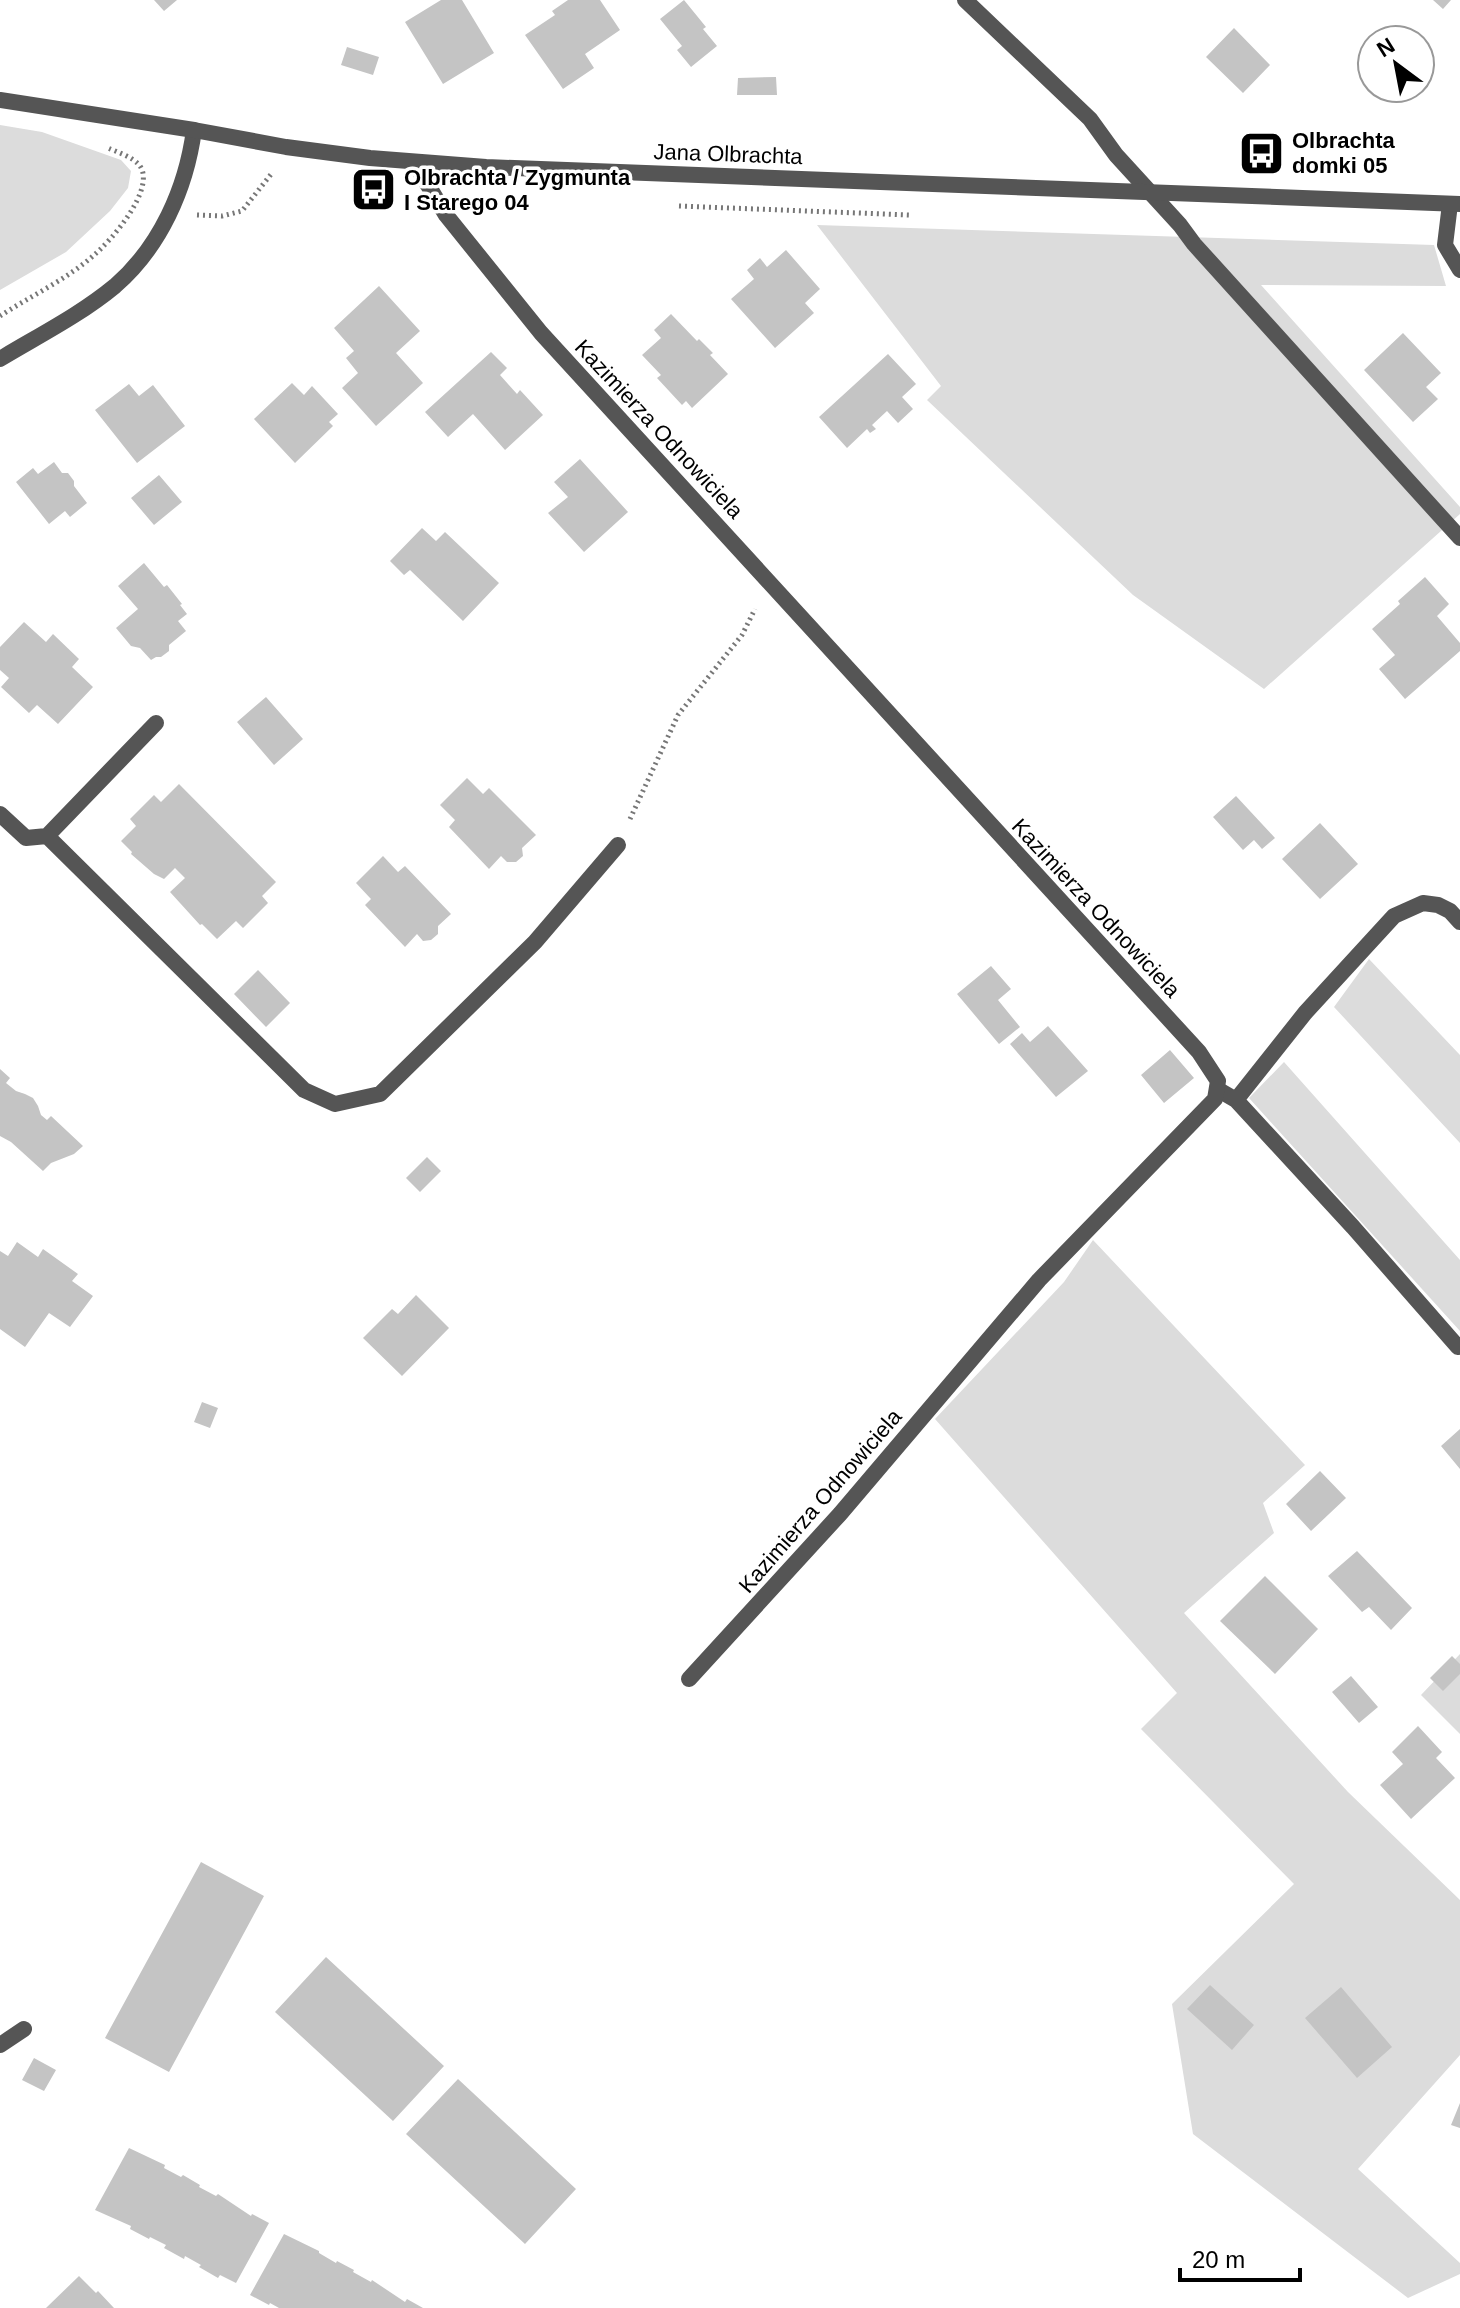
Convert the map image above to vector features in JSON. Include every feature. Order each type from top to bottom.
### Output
[{"type":"street","points":[[965,0],[1090,119],[1116,155],[1460,538]]},
{"type":"street","name":"Jana Olbrachta","points":[[0,100],[271,145],[414,162],[1455,204]]},
{"type":"street","points":[[0,359],[81,310],[115,286],[139,261],[160,233],[172,207],[190,159],[194,130]]},
{"type":"street","name":"Kazimierza Odnowiciela","points":[[414,162],[446,215],[541,333],[1199,1052],[1218,1081],[1215,1099],[1039,1280],[840,1514],[689,1679]]},
{"type":"street","points":[[1455,204],[1445,245],[1460,270]]},
{"type":"street","points":[[0,814],[26,838],[47,836],[156,723]]},
{"type":"street","points":[[47,836],[304,1090],[335,1104],[380,1094],[535,942],[618,845]]},
{"type":"street","points":[[1236,1100],[1305,1013],[1394,916],[1423,903],[1450,911],[1460,922]]},
{"type":"street","points":[[1217,1089],[1236,1100],[1458,1347]]},
{"type":"street","points":[[0,2045],[24,2029]]},
{"type":"path","points":[[0,316],[94,255],[138,199],[143,177],[140,166],[107,147]]},
{"type":"path","points":[[200,215],[222,216],[242,211],[272,174]]},
{"type":"path","points":[[618,845],[678,715],[742,635],[770,582]]},
{"type":"shaded area","points":[[0,125],[42,132],[121,160],[131,171],[128,188],[110,211],[66,252],[0,290]]},
{"type":"shaded area","points":[[817,225],[1434,245],[1446,286],[1261,285],[1460,507],[1460,514],[1264,689],[1133,595],[927,400],[941,386]]},
{"type":"shaded area","points":[[1369,959],[1460,1055],[1460,1143],[1334,1007]]},
{"type":"shaded area","points":[[1284,1062],[1460,1260],[1460,1331],[1249,1098]]},
{"type":"shaded area","points":[[1093,1240],[1305,1465],[1263,1503],[1274,1533],[1184,1613],[1348,1792],[1460,1900],[1460,2055],[1358,2169],[1460,2263],[1460,2274],[1408,2298],[1193,2134],[1172,2004],[1294,1884],[1141,1729],[1177,1693],[935,1419],[1064,1282]]},
{"type":"shaded area","points":[[1460,1654],[1460,1734],[1421,1695]]},
{"type":"building","points":[[154,0],[177,0],[164,11]]},
{"type":"building","points":[[441,0],[462,0],[494,53],[443,84],[405,22]]},
{"type":"building","points":[[568,0],[600,0],[620,30],[585,54],[594,68],[563,89],[525,35],[555,15],[552,11]]},
{"type":"building","points":[[684,0],[717,46],[691,67],[677,50],[682,46],[660,19]]},
{"type":"building","points":[[1433,0],[1451,0],[1443,9]]},
{"type":"building","points":[[1234,28],[1270,65],[1243,93],[1206,57]]},
{"type":"building","points":[[347,47],[379,57],[373,75],[341,65]]},
{"type":"building","points":[[776,77],[777,95],[737,95],[738,78]]},
{"type":"building","points":[[786,250],[820,289],[805,303],[814,313],[775,348],[731,299],[754,279],[747,270],[760,258],[767,267]]},
{"type":"building","points":[[379,286],[420,331],[396,353],[423,383],[376,426],[342,388],[358,373],[346,358],[354,351],[334,328]]},
{"type":"building","points":[[671,314],[713,353],[710,355],[728,374],[692,408],[686,401],[682,405],[657,378],[661,375],[642,355],[661,338],[654,330]]},
{"type":"building","points":[[1403,333],[1441,373],[1426,387],[1438,399],[1413,422],[1364,370]]},
{"type":"building","points":[[491,352],[507,368],[500,375],[517,394],[520,390],[543,415],[505,450],[473,414],[448,437],[425,412]]},
{"type":"building","points":[[888,354],[916,384],[902,397],[913,409],[898,423],[887,411],[872,425],[876,429],[870,433],[867,429],[847,448],[819,417]]},
{"type":"building","points":[[292,383],[304,395],[312,386],[338,414],[329,422],[333,426],[295,463],[254,419]]},
{"type":"building","points":[[129,384],[139,396],[153,385],[185,426],[137,463],[95,410]]},
{"type":"building","points":[[580,459],[628,512],[584,552],[548,513],[568,497],[554,482]]},
{"type":"building","points":[[54,462],[62,473],[68,473],[87,503],[70,517],[65,511],[49,524],[16,482],[33,468],[38,474]]},
{"type":"building","points":[[159,475],[182,502],[154,525],[131,498]]},
{"type":"building","points":[[422,528],[436,541],[445,532],[499,583],[463,621],[410,570],[404,575],[390,561]]},
{"type":"building","points":[[144,563],[164,587],[167,585],[187,614],[178,621],[186,631],[169,645],[169,651],[151,660],[140,648],[131,646],[116,628],[138,609],[118,586]]},
{"type":"building","points":[[1425,577],[1449,604],[1437,616],[1460,643],[1460,651],[1405,699],[1379,669],[1395,655],[1372,629]]},
{"type":"building","points":[[24,622],[46,642],[53,634],[79,659],[72,667],[93,687],[58,724],[37,705],[29,713],[1,687],[9,678],[0,670],[0,647]]},
{"type":"building","points":[[266,697],[303,739],[274,765],[237,722]]},
{"type":"building","points":[[467,778],[483,794],[489,788],[536,835],[522,848],[523,856],[516,862],[507,862],[501,856],[489,869],[449,827],[455,820],[440,805]]},
{"type":"building","points":[[179,784],[276,882],[262,896],[268,903],[243,928],[236,921],[217,939],[170,892],[185,878],[175,868],[164,879],[154,874],[121,841],[136,826],[130,819],[154,795],[161,802]]},
{"type":"building","points":[[1236,796],[1275,838],[1262,849],[1254,840],[1243,850],[1213,817]]},
{"type":"building","points":[[1320,823],[1358,864],[1320,899],[1282,859]]},
{"type":"building","points":[[383,856],[398,872],[405,866],[451,914],[438,926],[438,934],[431,940],[423,941],[417,934],[405,947],[365,905],[371,899],[356,883]]},
{"type":"building","points":[[991,966],[1011,989],[998,1000],[1020,1027],[999,1044],[957,994]]},
{"type":"building","points":[[258,970],[290,1003],[266,1027],[234,994]]},
{"type":"building","points":[[1048,1026],[1088,1071],[1056,1097],[1010,1044],[1022,1033],[1030,1042]]},
{"type":"building","points":[[1170,1050],[1194,1078],[1164,1103],[1141,1075]]},
{"type":"building","points":[[0,1069],[10,1078],[6,1083],[33,1098],[41,1115],[47,1120],[51,1116],[83,1146],[74,1154],[51,1163],[43,1171],[0,1136]]},
{"type":"building","points":[[427,1157],[441,1171],[420,1192],[406,1178]]},
{"type":"building","points":[[17,1242],[38,1257],[43,1249],[78,1274],[72,1281],[93,1296],[70,1327],[49,1313],[25,1347],[0,1329],[0,1251],[8,1256]]},
{"type":"building","points":[[416,1295],[449,1328],[402,1376],[363,1338],[392,1309],[398,1314]]},
{"type":"building","points":[[202,1402],[218,1408],[210,1428],[194,1422]]},
{"type":"building","points":[[1460,1429],[1460,1469],[1441,1446]]},
{"type":"building","points":[[1320,1471],[1346,1498],[1311,1531],[1286,1504]]},
{"type":"building","points":[[1357,1551],[1412,1608],[1391,1630],[1369,1607],[1362,1612],[1328,1576]]},
{"type":"building","points":[[1265,1576],[1318,1629],[1275,1674],[1220,1621]]},
{"type":"building","points":[[1452,1656],[1460,1664],[1460,1674],[1443,1691],[1430,1678]]},
{"type":"building","points":[[1351,1676],[1378,1707],[1359,1723],[1332,1692]]},
{"type":"building","points":[[1418,1726],[1442,1752],[1436,1758],[1455,1778],[1411,1819],[1380,1785],[1403,1764],[1392,1752]]},
{"type":"building","points":[[201,1862],[264,1896],[169,2072],[105,2038]]},
{"type":"building","points":[[326,1957],[444,2066],[393,2121],[275,2012]]},
{"type":"building","points":[[1210,1985],[1254,2025],[1232,2050],[1187,2009]]},
{"type":"building","points":[[1341,1987],[1392,2047],[1357,2078],[1305,2018]]},
{"type":"building","points":[[34,2058],[56,2070],[44,2091],[22,2080]]},
{"type":"building","points":[[458,2079],[576,2189],[525,2244],[406,2134]]},
{"type":"building","points":[[1460,2103],[1460,2128],[1451,2125]]},
{"type":"building","points":[[129,2148],[269,2223],[236,2283],[220,2275],[218,2278],[185,2256],[184,2259],[164,2248],[166,2245],[95,2210]]},
{"type":"building","points":[[284,2234],[372,2280],[405,2302],[407,2299],[423,2308],[279,2308],[250,2295]]},
{"type":"building","points":[[79,2276],[96,2293],[98,2291],[114,2308],[46,2308]]},
{"type":"place","name":"Olbrachta domki 05","points":[[1261,153]]},
{"type":"place","name":"Olbrachta / Zygmunta I Starego 04","points":[[373,190]]}]
